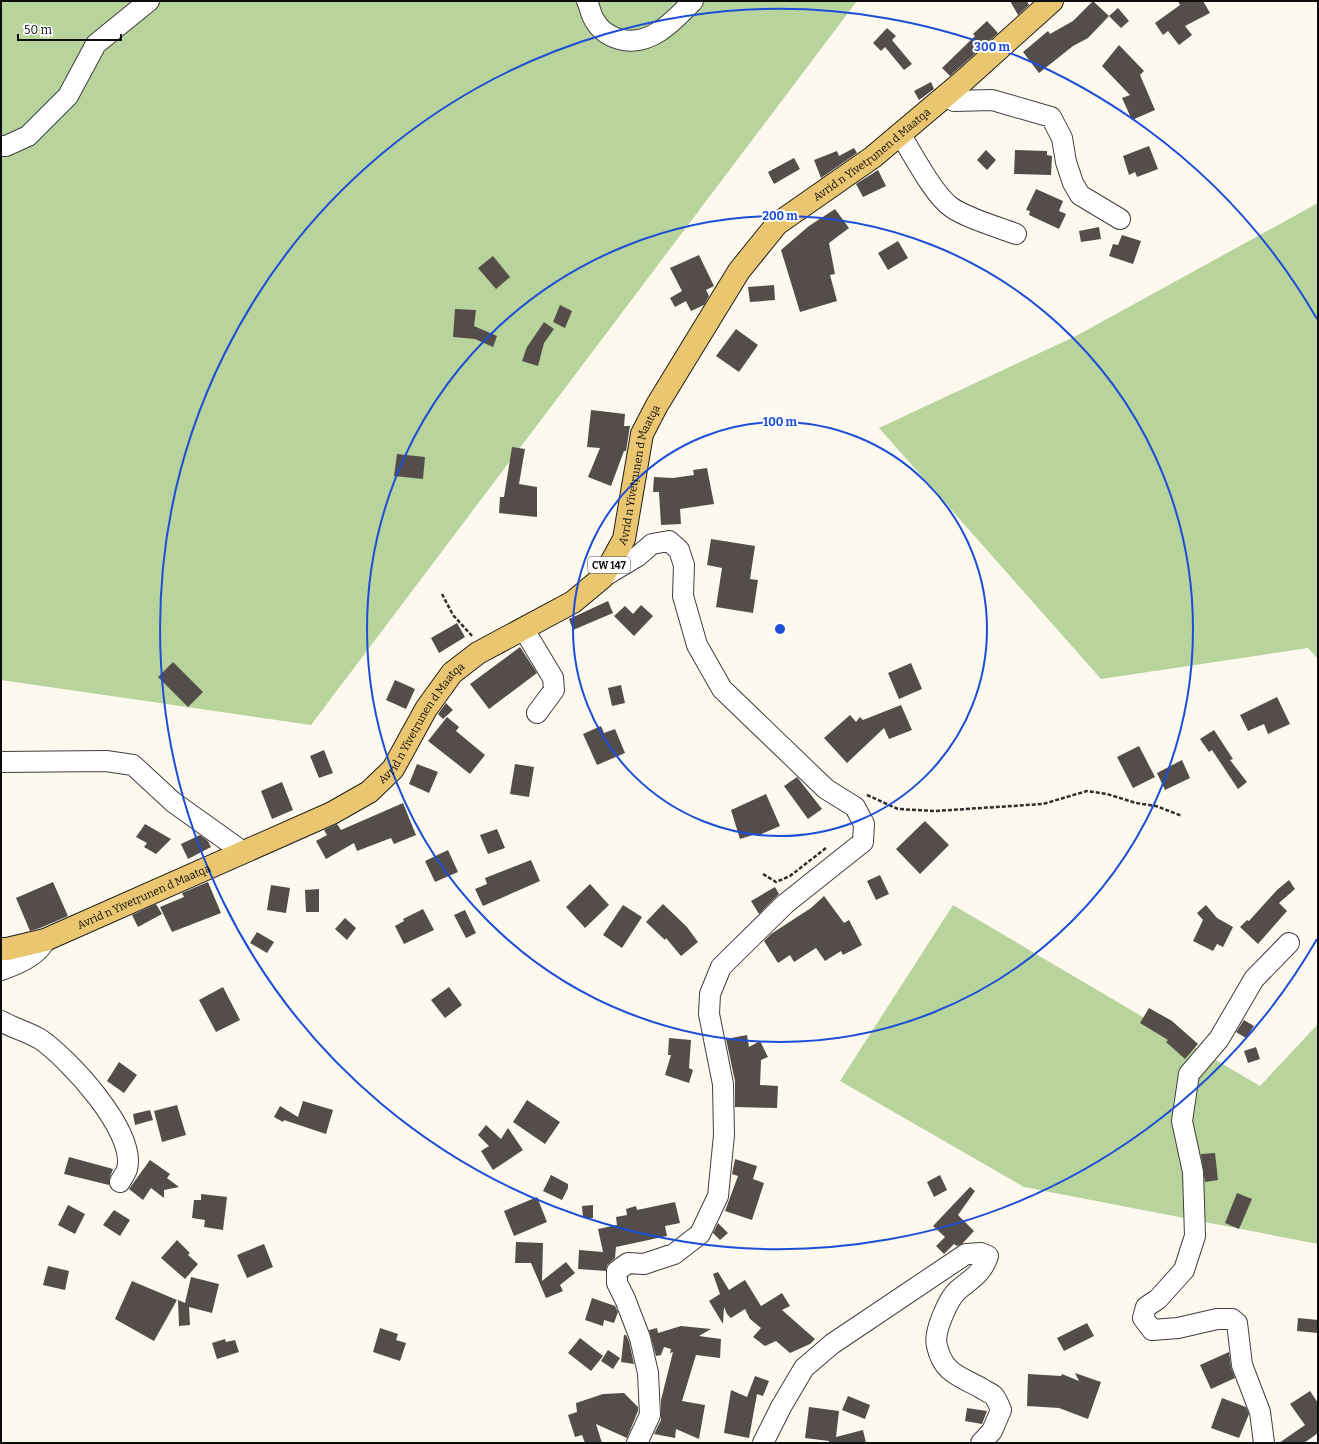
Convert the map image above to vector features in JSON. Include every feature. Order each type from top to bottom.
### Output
[{"type":"main road","name":"Avrid n Yivetṛunen d Maatqa","points":[[1,949],[7,949],[45,940],[332,813],[369,792],[393,769],[426,709],[452,673],[484,650],[573,602],[603,576],[624,539],[642,434],[657,405],[740,271],[777,224],[873,157],[946,96],[1052,1]]},
{"type":"street","points":[[1,146],[28,136],[68,96],[96,44],[149,1]]},
{"type":"street","points":[[588,1],[594,21],[609,36],[626,41],[644,40],[659,32],[693,1]]},
{"type":"street","points":[[946,96],[954,101],[992,100],[1051,117],[1062,138],[1066,162],[1073,183],[1080,196],[1120,219]]},
{"type":"street","points":[[900,134],[928,180],[950,207],[1016,234]]},
{"type":"street","points":[[603,576],[638,556],[652,544],[669,541],[679,550],[684,565],[683,596],[697,645],[722,689],[826,789],[855,807],[864,824],[864,842],[785,904],[763,924],[721,967],[714,980],[710,994],[709,1014],[723,1084],[724,1120],[718,1196],[700,1234],[674,1254],[644,1264],[628,1264],[617,1271],[617,1283],[625,1299],[640,1338],[648,1373],[650,1415],[638,1443]]},
{"type":"street","points":[[523,628],[553,678],[554,690],[538,713]]},
{"type":"street","points":[[1,762],[106,761],[133,765],[173,802],[243,852]]},
{"type":"street","points":[[1,970],[31,956],[43,945],[45,940]]},
{"type":"street","points":[[1264,1443],[1260,1412],[1242,1365],[1237,1323],[1232,1319],[1218,1319],[1178,1328],[1152,1330],[1143,1318],[1146,1308],[1158,1299],[1184,1270],[1195,1236],[1193,1172],[1182,1121],[1189,1074],[1219,1039],[1254,979],[1288,943]]},
{"type":"street","points":[[1,1021],[39,1039],[66,1059],[102,1103],[118,1127],[124,1140],[128,1155],[127,1169],[120,1182]]},
{"type":"street","points":[[763,1443],[781,1407],[804,1368],[832,1344],[966,1254],[981,1253],[988,1256],[984,1266],[977,1277],[957,1291],[949,1303],[938,1328],[936,1344],[941,1362],[957,1377],[993,1396],[1001,1410],[992,1431],[981,1443]]},
{"type":"path","points":[[442,594],[453,615],[484,650]]},
{"type":"path","points":[[862,793],[898,809],[935,811],[1043,804],[1087,791],[1107,794],[1136,803],[1156,806],[1182,816]]},
{"type":"path","points":[[763,874],[776,882],[790,876],[832,845]]},
{"type":"green space","points":[[1,1],[857,1],[311,725],[1,680]]},
{"type":"green space","points":[[1318,203],[1318,659],[1308,648],[1101,679],[879,428],[1076,336]]},
{"type":"green space","points":[[953,905],[1260,1086],[1318,1024],[1318,1244],[1024,1187],[840,1081]]},
{"type":"building","points":[[1010,1],[1027,1],[1029,5],[1018,15]]},
{"type":"building","points":[[1093,1],[1109,16],[1088,38],[1073,46],[1039,73],[1023,52],[1048,31],[1050,34],[1073,21]]},
{"type":"building","points":[[1178,1],[1203,1],[1210,13],[1185,26],[1192,35],[1179,45],[1168,31],[1163,35],[1155,23],[1180,5]]},
{"type":"building","points":[[1118,8],[1129,21],[1121,28],[1109,16]]},
{"type":"building","points":[[987,21],[998,33],[950,76],[942,68],[975,36],[973,34]]},
{"type":"building","points":[[887,28],[896,36],[892,40],[912,64],[904,70],[885,47],[881,51],[873,43]]},
{"type":"building","points":[[1119,45],[1144,71],[1140,75],[1155,110],[1132,120],[1122,98],[1130,95],[1102,66]]},
{"type":"building","points":[[931,82],[934,89],[919,100],[914,91]]},
{"type":"building","points":[[1149,146],[1158,169],[1137,177],[1135,172],[1129,175],[1123,156]]},
{"type":"building","points":[[854,148],[857,153],[821,178],[814,160],[837,151],[839,156]]},
{"type":"building","points":[[986,150],[996,160],[987,170],[977,160]]},
{"type":"building","points":[[1015,150],[1047,151],[1047,155],[1052,156],[1051,175],[1014,174]]},
{"type":"building","points":[[794,158],[800,169],[774,184],[768,172]]},
{"type":"building","points":[[878,170],[886,186],[863,197],[856,184]]},
{"type":"building","points":[[1036,189],[1063,201],[1059,211],[1066,214],[1059,229],[1029,215],[1030,211],[1026,210]]},
{"type":"building","points":[[835,209],[849,228],[829,243],[835,274],[830,275],[837,301],[800,312],[781,250],[809,226]]},
{"type":"building","points":[[1099,227],[1101,239],[1081,242],[1079,231]]},
{"type":"building","points":[[1122,235],[1141,241],[1133,264],[1109,256],[1113,244],[1118,245]]},
{"type":"building","points":[[898,241],[908,258],[888,270],[878,253]]},
{"type":"building","points":[[699,255],[714,286],[706,290],[709,296],[704,305],[691,311],[686,301],[675,307],[670,298],[682,291],[670,268]]},
{"type":"building","points":[[493,256],[510,277],[496,289],[478,268]]},
{"type":"building","points":[[774,285],[775,300],[750,302],[748,287]]},
{"type":"building","points":[[560,305],[572,311],[565,328],[553,322]]},
{"type":"building","points":[[455,309],[476,310],[474,326],[497,336],[493,347],[475,339],[453,337]]},
{"type":"building","points":[[544,322],[554,329],[544,343],[538,366],[522,361],[527,347]]},
{"type":"building","points":[[736,329],[758,345],[739,372],[716,356]]},
{"type":"building","points":[[591,410],[625,414],[624,426],[630,426],[626,451],[624,451],[611,486],[588,477],[600,448],[587,447]]},
{"type":"building","points":[[512,447],[525,449],[519,484],[537,487],[537,517],[499,513],[500,497],[504,497]]},
{"type":"building","points":[[397,454],[425,457],[423,479],[394,476]]},
{"type":"building","points":[[707,468],[714,504],[680,509],[681,524],[661,525],[659,492],[653,492],[654,477],[673,478],[694,475],[693,470]]},
{"type":"building","points":[[711,539],[755,546],[750,579],[758,580],[753,613],[716,607],[722,568],[707,565]]},
{"type":"building","points":[[608,601],[613,613],[573,630],[569,619]]},
{"type":"building","points":[[641,605],[653,616],[634,636],[614,616],[625,606],[633,614]]},
{"type":"building","points":[[457,623],[465,637],[439,653],[431,638]]},
{"type":"building","points":[[520,647],[537,673],[489,709],[470,684]]},
{"type":"building","points":[[173,662],[203,692],[188,707],[158,677]]},
{"type":"building","points":[[911,663],[922,689],[899,699],[888,673]]},
{"type":"building","points":[[395,680],[415,689],[406,709],[386,700]]},
{"type":"building","points":[[621,685],[625,703],[612,706],[608,688]]},
{"type":"building","points":[[1277,697],[1290,724],[1268,734],[1264,724],[1248,731],[1240,715]]},
{"type":"building","points":[[446,703],[453,710],[443,719],[438,714]]},
{"type":"building","points":[[901,705],[912,730],[889,739],[884,728],[847,763],[824,738],[850,715],[856,722],[860,717],[863,720]]},
{"type":"building","points":[[447,717],[459,727],[456,731],[485,755],[470,774],[428,741]]},
{"type":"building","points":[[601,726],[604,733],[615,729],[625,753],[597,765],[583,734]]},
{"type":"building","points":[[1214,730],[1233,759],[1230,760],[1247,782],[1238,789],[1212,750],[1209,752],[1200,739]]},
{"type":"building","points":[[1139,746],[1155,777],[1133,788],[1117,757]]},
{"type":"building","points":[[324,750],[333,773],[319,778],[310,756]]},
{"type":"building","points":[[1182,760],[1190,778],[1165,790],[1157,773]]},
{"type":"building","points":[[417,764],[438,772],[429,793],[409,784]]},
{"type":"building","points":[[515,764],[534,767],[529,797],[510,794]]},
{"type":"building","points":[[797,777],[822,809],[808,819],[784,786]]},
{"type":"building","points":[[282,782],[293,810],[272,819],[261,791]]},
{"type":"building","points":[[766,794],[780,826],[757,836],[756,834],[740,839],[731,810]]},
{"type":"building","points":[[403,803],[416,835],[394,844],[391,838],[357,851],[354,843],[326,859],[316,841],[327,835],[324,830],[337,824],[341,830]]},
{"type":"building","points":[[925,821],[949,845],[920,874],[896,849]]},
{"type":"building","points":[[145,824],[171,839],[156,854],[144,847],[147,843],[136,837]]},
{"type":"building","points":[[497,829],[505,848],[488,854],[480,835]]},
{"type":"building","points":[[200,835],[208,841],[211,847],[188,859],[181,844]]},
{"type":"building","points":[[448,850],[458,872],[435,882],[425,861]]},
{"type":"building","points":[[531,860],[540,881],[483,906],[475,889],[487,884],[485,878]]},
{"type":"building","points":[[880,875],[889,894],[876,900],[867,881]]},
{"type":"building","points":[[1289,880],[1295,889],[1279,903],[1287,911],[1258,944],[1240,927],[1247,920],[1249,921],[1277,890]]},
{"type":"building","points":[[53,882],[68,916],[30,931],[16,898]]},
{"type":"building","points":[[208,882],[221,913],[172,932],[160,907],[184,897],[182,893]]},
{"type":"building","points":[[590,884],[609,905],[585,928],[566,907]]},
{"type":"building","points":[[271,885],[290,888],[286,913],[267,910]]},
{"type":"building","points":[[775,887],[779,894],[759,914],[751,901]]},
{"type":"building","points":[[319,889],[319,912],[306,912],[305,890]]},
{"type":"building","points":[[824,896],[844,923],[849,920],[862,945],[843,955],[841,951],[825,961],[816,948],[794,962],[790,955],[778,963],[764,941],[771,934],[811,908]]},
{"type":"building","points":[[156,904],[162,914],[138,927],[132,915]]},
{"type":"building","points":[[663,904],[687,927],[698,942],[681,956],[666,938],[665,940],[646,922]]},
{"type":"building","points":[[623,905],[642,917],[622,948],[603,935]]},
{"type":"building","points":[[1206,905],[1217,918],[1233,927],[1223,947],[1217,944],[1213,951],[1193,941],[1203,920],[1197,913]]},
{"type":"building","points":[[423,909],[434,930],[404,944],[395,926],[404,921],[403,919]]},
{"type":"building","points":[[465,910],[476,933],[466,938],[454,915]]},
{"type":"building","points":[[345,918],[356,928],[347,940],[335,929]]},
{"type":"building","points":[[257,932],[274,942],[267,953],[250,943]]},
{"type":"building","points":[[223,987],[240,1020],[216,1032],[199,1000]]},
{"type":"building","points":[[449,987],[462,1005],[445,1018],[431,1000]]},
{"type":"building","points":[[1149,1008],[1172,1021],[1198,1044],[1185,1059],[1166,1042],[1168,1040],[1140,1023]]},
{"type":"building","points":[[1244,1020],[1254,1026],[1246,1038],[1236,1032]]},
{"type":"building","points":[[747,1035],[749,1047],[760,1041],[768,1057],[761,1060],[760,1085],[778,1086],[777,1108],[735,1107],[735,1081],[726,1039]]},
{"type":"building","points":[[669,1038],[691,1040],[689,1068],[693,1070],[689,1083],[665,1075],[671,1055],[668,1055]]},
{"type":"building","points":[[1256,1047],[1260,1059],[1248,1063],[1244,1051]]},
{"type":"building","points":[[119,1062],[137,1075],[124,1093],[107,1081]]},
{"type":"building","points":[[527,1100],[560,1122],[545,1144],[513,1122]]},
{"type":"building","points":[[303,1101],[333,1110],[326,1134],[284,1120],[283,1122],[274,1117],[280,1106],[298,1117]]},
{"type":"building","points":[[177,1105],[186,1135],[162,1142],[154,1111]]},
{"type":"building","points":[[150,1110],[153,1120],[135,1125],[133,1114]]},
{"type":"building","points":[[486,1125],[501,1139],[508,1128],[523,1150],[493,1170],[481,1151],[489,1146],[478,1135]]},
{"type":"building","points":[[1215,1153],[1218,1180],[1205,1182],[1201,1154]]},
{"type":"building","points":[[69,1157],[113,1169],[109,1185],[64,1174]]},
{"type":"building","points":[[735,1159],[757,1166],[753,1179],[764,1183],[752,1220],[725,1211],[738,1176],[732,1174]]},
{"type":"building","points":[[150,1160],[170,1174],[167,1178],[179,1187],[164,1190],[164,1198],[151,1188],[143,1200],[129,1189]]},
{"type":"building","points":[[551,1175],[568,1184],[568,1188],[562,1200],[543,1191]]},
{"type":"building","points":[[940,1175],[947,1190],[934,1197],[927,1182]]},
{"type":"building","points":[[970,1187],[975,1191],[958,1215],[974,1231],[962,1244],[957,1246],[954,1244],[944,1254],[936,1246],[945,1237],[933,1226]]},
{"type":"building","points":[[1237,1193],[1252,1199],[1239,1229],[1225,1223]]},
{"type":"building","points":[[201,1194],[227,1197],[223,1230],[204,1227],[205,1220],[192,1218],[194,1200],[201,1200]]},
{"type":"building","points":[[537,1197],[547,1222],[514,1236],[504,1211]]},
{"type":"building","points":[[675,1202],[680,1223],[665,1226],[667,1236],[616,1247],[615,1258],[607,1265],[606,1271],[578,1269],[579,1250],[603,1252],[598,1229],[617,1225],[616,1217],[627,1215],[626,1209],[636,1206],[637,1210]]},
{"type":"building","points":[[68,1205],[85,1214],[75,1234],[58,1225]]},
{"type":"building","points":[[593,1205],[593,1218],[583,1218],[582,1206]]},
{"type":"building","points":[[114,1210],[130,1220],[120,1236],[103,1225]]},
{"type":"building","points":[[718,1223],[728,1233],[720,1240],[713,1233]]},
{"type":"building","points":[[177,1240],[190,1253],[188,1255],[198,1264],[185,1279],[161,1258]]},
{"type":"building","points":[[516,1242],[543,1243],[542,1281],[566,1262],[575,1273],[560,1285],[563,1291],[546,1298],[531,1263],[515,1263]]},
{"type":"building","points":[[264,1244],[273,1267],[247,1278],[237,1255]]},
{"type":"building","points":[[48,1266],[69,1271],[65,1290],[43,1285]]},
{"type":"building","points":[[718,1272],[729,1290],[745,1280],[761,1306],[782,1293],[790,1306],[782,1310],[815,1339],[810,1344],[790,1353],[776,1341],[765,1346],[753,1337],[761,1328],[750,1319],[745,1309],[731,1318],[727,1314],[724,1307],[723,1324],[709,1301],[720,1294],[713,1274]]},
{"type":"building","points":[[191,1277],[219,1284],[212,1313],[189,1307],[190,1325],[179,1326],[178,1300],[185,1303]]},
{"type":"building","points":[[132,1281],[177,1300],[154,1341],[115,1319]]},
{"type":"building","points":[[592,1298],[615,1306],[618,1312],[614,1323],[604,1320],[603,1326],[585,1320]]},
{"type":"building","points":[[1298,1318],[1318,1320],[1318,1333],[1297,1331]]},
{"type":"building","points":[[1087,1323],[1094,1336],[1064,1351],[1057,1338]]},
{"type":"building","points":[[681,1326],[711,1329],[699,1336],[721,1339],[720,1358],[696,1355],[682,1401],[705,1405],[699,1439],[676,1429],[675,1438],[654,1434],[661,1420],[661,1400],[673,1352],[670,1353],[671,1349],[664,1347],[661,1355],[656,1356],[649,1330],[657,1328],[658,1333]]},
{"type":"building","points":[[380,1328],[398,1334],[396,1340],[406,1343],[400,1361],[373,1352]]},
{"type":"building","points":[[624,1335],[626,1335],[629,1341],[634,1364],[621,1362]]},
{"type":"building","points":[[580,1338],[603,1356],[591,1371],[568,1353]]},
{"type":"building","points":[[225,1339],[226,1342],[235,1340],[239,1352],[217,1359],[212,1343]]},
{"type":"building","points":[[608,1350],[620,1358],[613,1369],[601,1361]]},
{"type":"building","points":[[1229,1352],[1231,1367],[1235,1378],[1211,1389],[1200,1365]]},
{"type":"building","points":[[1075,1373],[1101,1382],[1088,1419],[1059,1408],[1027,1406],[1028,1374],[1061,1376],[1062,1374],[1079,1381]]},
{"type":"building","points":[[755,1376],[769,1381],[763,1396],[757,1394],[749,1438],[724,1433],[731,1390],[747,1397]]},
{"type":"building","points":[[1310,1391],[1318,1403],[1318,1433],[1304,1443],[1279,1443],[1305,1425],[1290,1404]]},
{"type":"building","points":[[624,1393],[638,1407],[638,1411],[627,1438],[596,1424],[602,1443],[585,1443],[582,1435],[575,1437],[568,1415],[577,1412],[576,1403],[603,1394]]},
{"type":"building","points":[[848,1396],[870,1405],[865,1419],[842,1410]]},
{"type":"building","points":[[1222,1398],[1246,1407],[1249,1414],[1239,1438],[1211,1428]]},
{"type":"building","points":[[809,1407],[839,1411],[836,1437],[863,1430],[866,1443],[829,1443],[829,1441],[805,1438]]},
{"type":"building","points":[[967,1408],[987,1411],[982,1424],[965,1421]]}]
